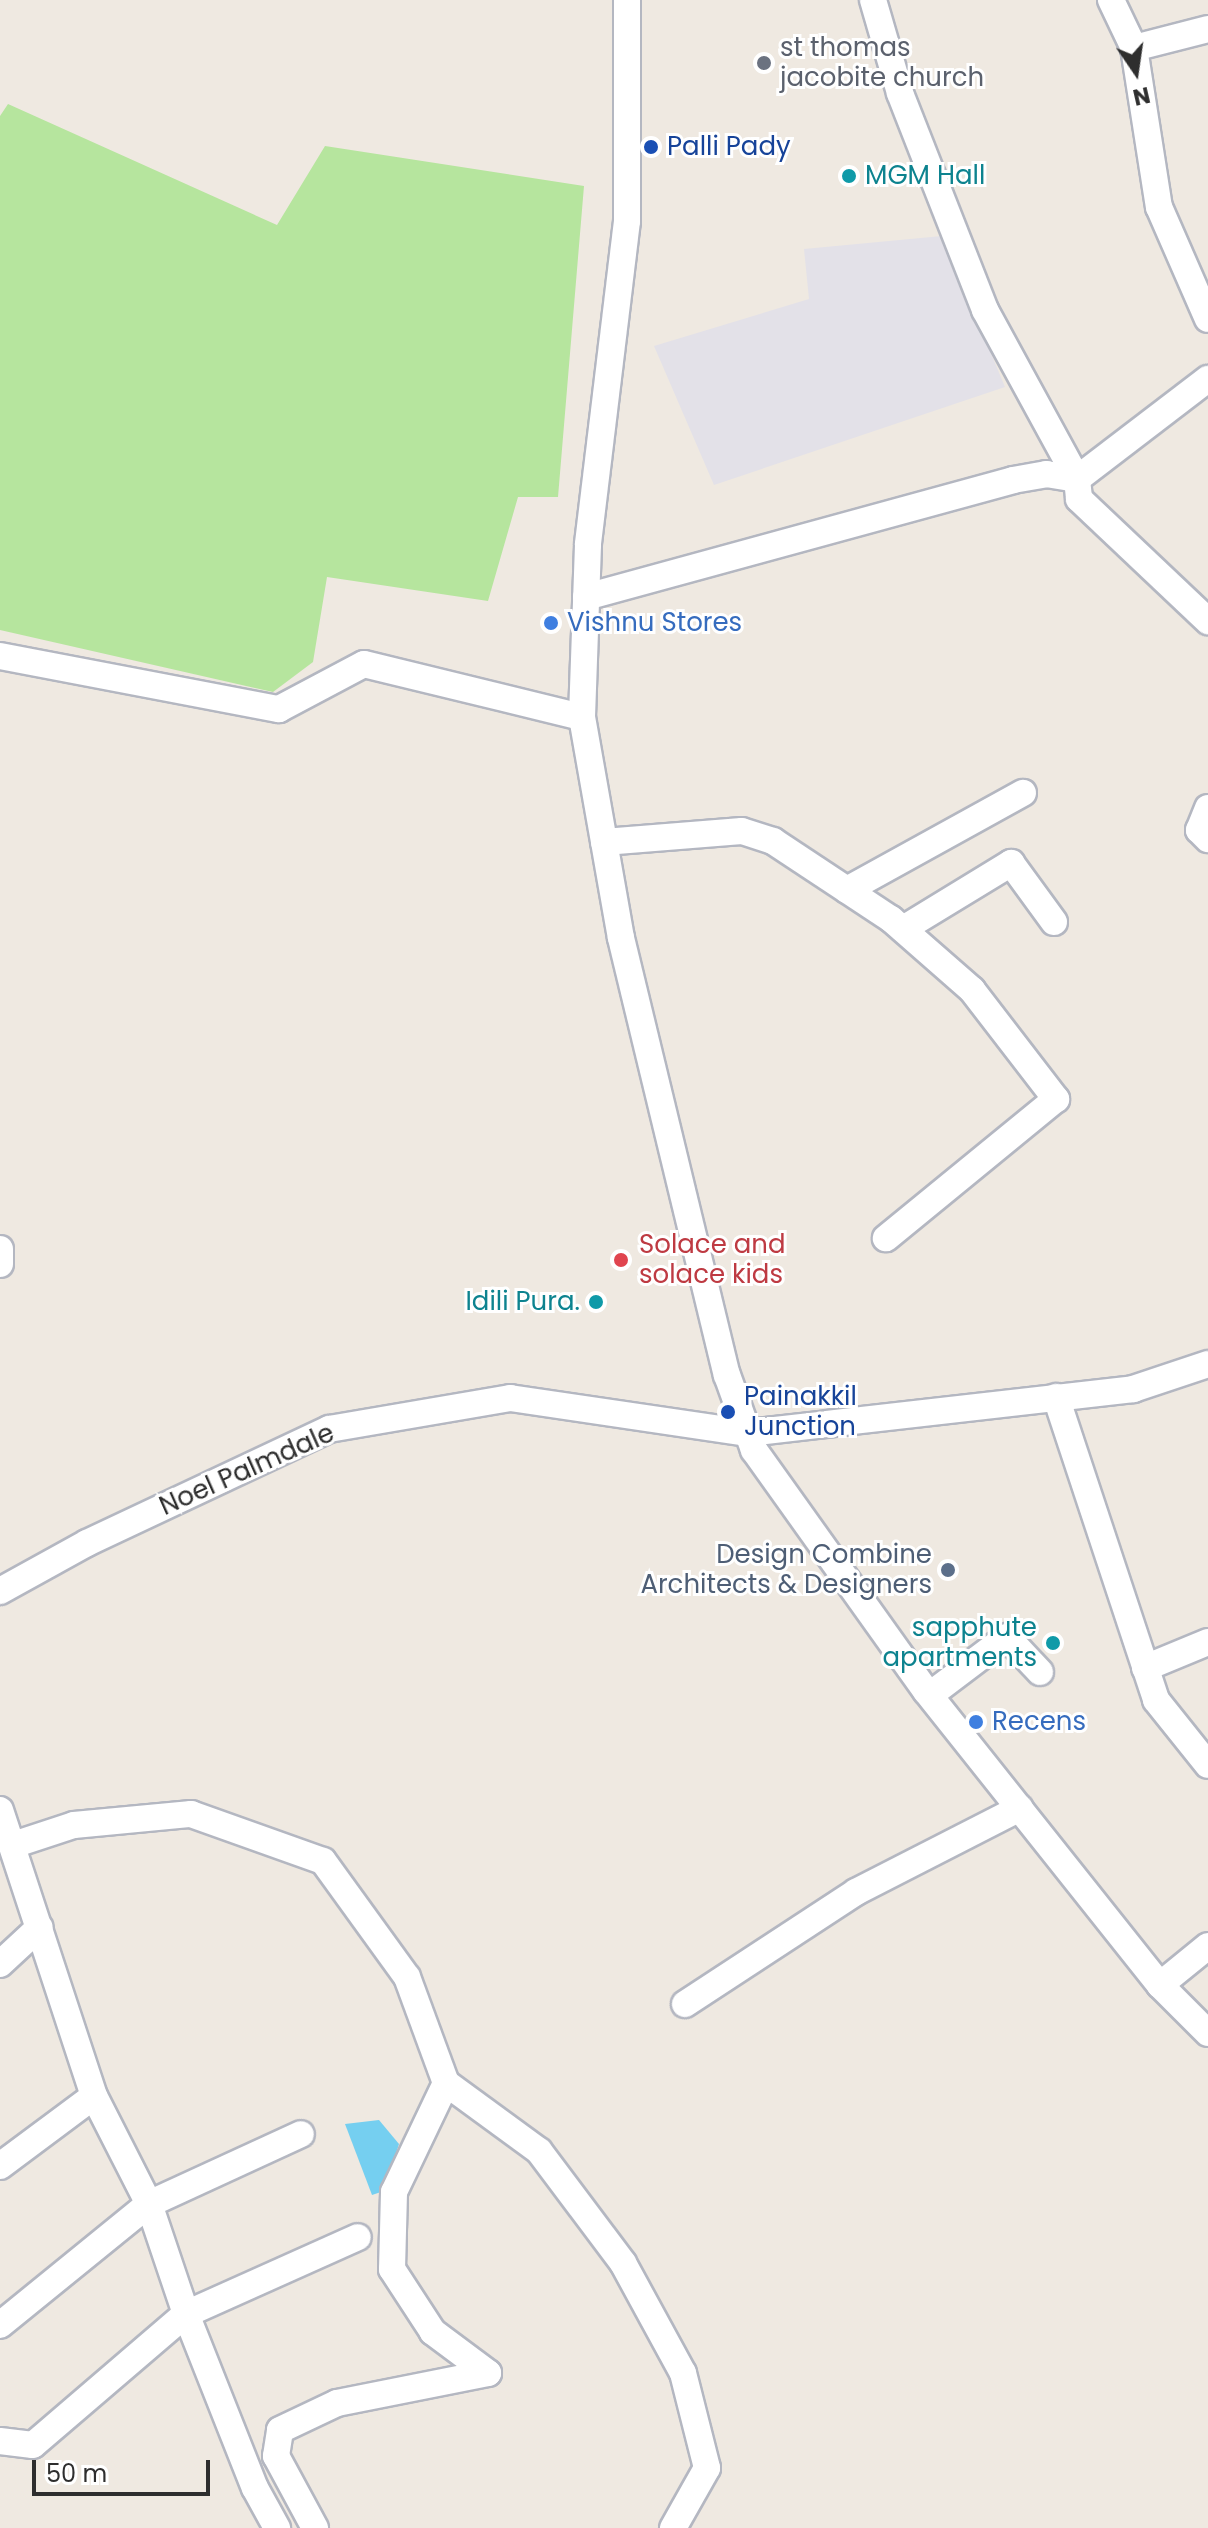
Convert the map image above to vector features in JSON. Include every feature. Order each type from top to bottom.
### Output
[{"type":"street","points":[[627,0],[627,221],[586,597],[582,717],[621,938],[723,1360],[754,1450],[930,1695],[1160,1985],[1208,2033]]},
{"type":"street","points":[[873,0],[900,93],[985,310],[1077,479],[1079,499],[1208,621]]},
{"type":"street","points":[[1111,0],[1134,48],[1159,207],[1208,319]]},
{"type":"street","points":[[1134,48],[1208,29]]},
{"type":"street","points":[[586,597],[1013,480],[1046,474],[1077,479],[1208,379]]},
{"type":"street","points":[[0,656],[279,709],[364,664],[582,717]]},
{"type":"street","points":[[847,890],[1023,793]]},
{"type":"street","points":[[1208,808],[1199,830],[1208,839]]},
{"type":"street","points":[[604,842],[742,831],[773,841],[903,929],[972,990],[1056,1099],[886,1238]]},
{"type":"street","points":[[903,929],[1011,863],[1054,922]]},
{"type":"street","points":[[0,1249],[0,1264]]},
{"type":"street","name":"Noel Palmdale","points":[[0,1591],[87,1543],[329,1429],[510,1398],[748,1433],[1133,1389],[1208,1364]]},
{"type":"street","points":[[1056,1397],[1156,1700],[1208,1765]]},
{"type":"street","points":[[930,1695],[1007,1637],[1040,1672]]},
{"type":"street","points":[[1145,1668],[1208,1642]]},
{"type":"street","points":[[685,2004],[856,1892],[1020,1808]]},
{"type":"street","points":[[0,1810],[94,2096],[149,2204],[186,2314],[255,2488],[277,2528]]},
{"type":"street","points":[[13,1845],[74,1825],[191,1814],[323,1861],[407,1977],[446,2083],[539,2151],[623,2263],[683,2373],[707,2468],[673,2528]]},
{"type":"street","points":[[0,1964],[40,1927]]},
{"type":"street","points":[[1160,1985],[1208,1946]]},
{"type":"street","points":[[315,2528],[276,2456],[280,2430],[337,2403],[488,2373],[433,2332],[392,2269],[394,2192],[446,2083]]},
{"type":"street","points":[[0,2166],[94,2096]]},
{"type":"street","points":[[0,2325],[149,2204],[301,2134]]},
{"type":"street","points":[[0,2441],[33,2445],[186,2314],[358,2237]]},
{"type":"shaded area","points":[[942,236],[1005,387],[714,485],[654,346],[809,299],[804,249]]},
{"type":"green space","points":[[8,104],[277,225],[325,146],[584,186],[558,497],[518,497],[488,601],[327,577],[313,662],[273,692],[0,630],[0,116]]},
{"type":"water","points":[[379,2120],[399,2144],[384,2191],[372,2195],[345,2124]]},
{"type":"place","name":"st thomas jacobite church","points":[[764,63]]},
{"type":"place","name":"Palli Pady","points":[[651,147]]},
{"type":"place","name":"MGM Hall","points":[[849,176]]},
{"type":"place","name":"Vishnu Stores","points":[[551,623]]},
{"type":"place","name":"Solace and solace kids","points":[[621,1260]]},
{"type":"place","name":"Idili Pura.","points":[[596,1302]]},
{"type":"place","name":"Painakkil Junction","points":[[728,1412]]},
{"type":"place","name":"Design Combine Architects & Designers","points":[[948,1570]]},
{"type":"place","name":"sapphute apartments","points":[[1053,1643]]},
{"type":"place","name":"Recens","points":[[976,1722]]}]
